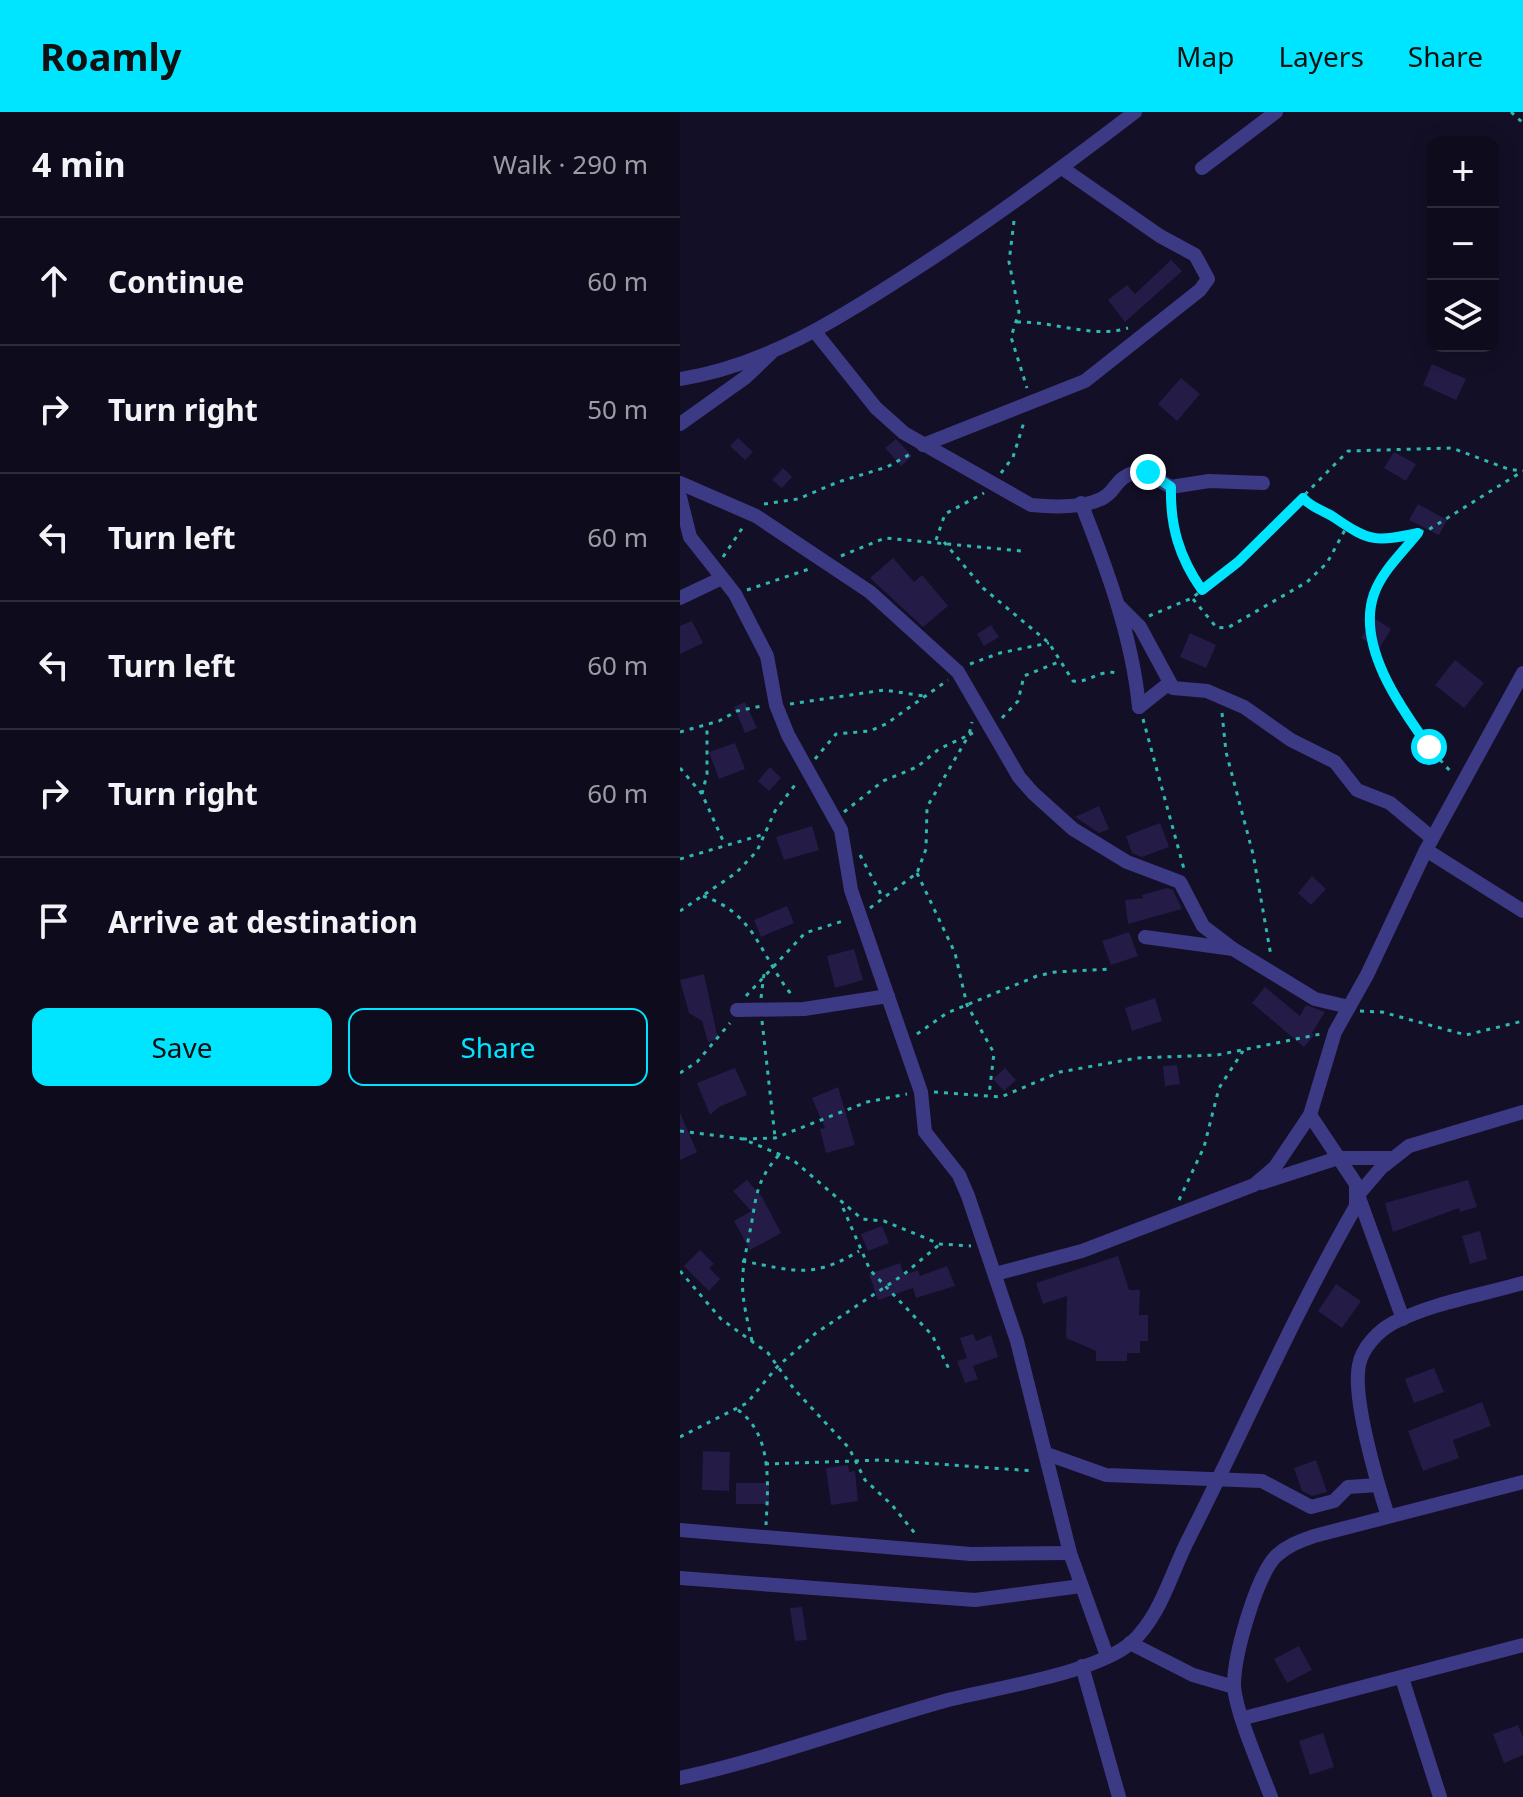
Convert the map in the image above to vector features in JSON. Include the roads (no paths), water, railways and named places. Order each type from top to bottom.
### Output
[{"type":"street","points":[[680,379],[708,373],[816,333],[1011,205],[1135,112]]},
{"type":"street","points":[[1202,168],[1276,112]]},
{"type":"street","points":[[923,445],[1028,406],[1094,375],[1200,290],[1208,279],[1195,255],[1160,236],[1062,168]]},
{"type":"street","points":[[816,333],[876,408],[923,445],[1031,505],[1099,500],[1121,477],[1137,471],[1148,472],[1171,487],[1209,481],[1263,483]]},
{"type":"street","points":[[680,424],[736,384],[778,348]]},
{"type":"street","points":[[680,483],[750,513],[827,562],[902,618],[958,672],[1019,777],[1073,829],[1137,868],[1177,880],[1183,885],[1203,926],[1233,949],[1315,999],[1349,1007]]},
{"type":"street","points":[[680,497],[690,537],[735,594],[767,656],[776,705],[806,771],[838,824],[848,877],[860,916],[921,1092],[925,1132],[959,1175],[995,1274],[1047,1454],[1070,1553],[1107,1656]]},
{"type":"street","points":[[1081,503],[1118,605],[1136,675],[1139,707],[1168,684]]},
{"type":"street","points":[[680,598],[718,574]]},
{"type":"street","points":[[1118,605],[1136,622],[1157,654],[1168,684],[1180,691],[1207,691],[1228,699],[1291,740],[1335,762],[1357,790],[1390,803],[1429,844],[1523,911]]},
{"type":"street","points":[[1254,1185],[1275,1167],[1310,1115],[1335,1032],[1429,844],[1523,673]]},
{"type":"street","points":[[1145,937],[1233,949]]},
{"type":"street","points":[[737,1010],[804,1009],[888,996]]},
{"type":"street","points":[[680,1778],[749,1763],[944,1701],[1082,1666],[1130,1643],[1162,1600],[1188,1539],[1356,1206],[1358,1195],[1392,1158],[1409,1146],[1523,1112]]},
{"type":"street","points":[[1310,1115],[1356,1184],[1403,1319]]},
{"type":"street","points":[[995,1274],[1082,1251],[1254,1185],[1338,1158],[1392,1158]]},
{"type":"street","points":[[1388,1516],[1378,1485],[1359,1391],[1359,1364],[1371,1340],[1403,1319],[1523,1283]]},
{"type":"street","points":[[1047,1454],[1106,1475],[1262,1481],[1311,1507],[1334,1501],[1348,1487],[1378,1485]]},
{"type":"street","points":[[1271,1797],[1234,1687],[1239,1649],[1263,1578],[1274,1558],[1290,1545],[1388,1516],[1523,1482]]},
{"type":"street","points":[[680,1530],[971,1554],[1070,1553]]},
{"type":"street","points":[[680,1578],[975,1600],[1081,1586]]},
{"type":"street","points":[[1130,1643],[1193,1675],[1234,1687]]},
{"type":"street","points":[[1244,1718],[1523,1645]]},
{"type":"street","points":[[1082,1666],[1119,1797]]},
{"type":"street","points":[[1402,1678],[1440,1797]]}]
